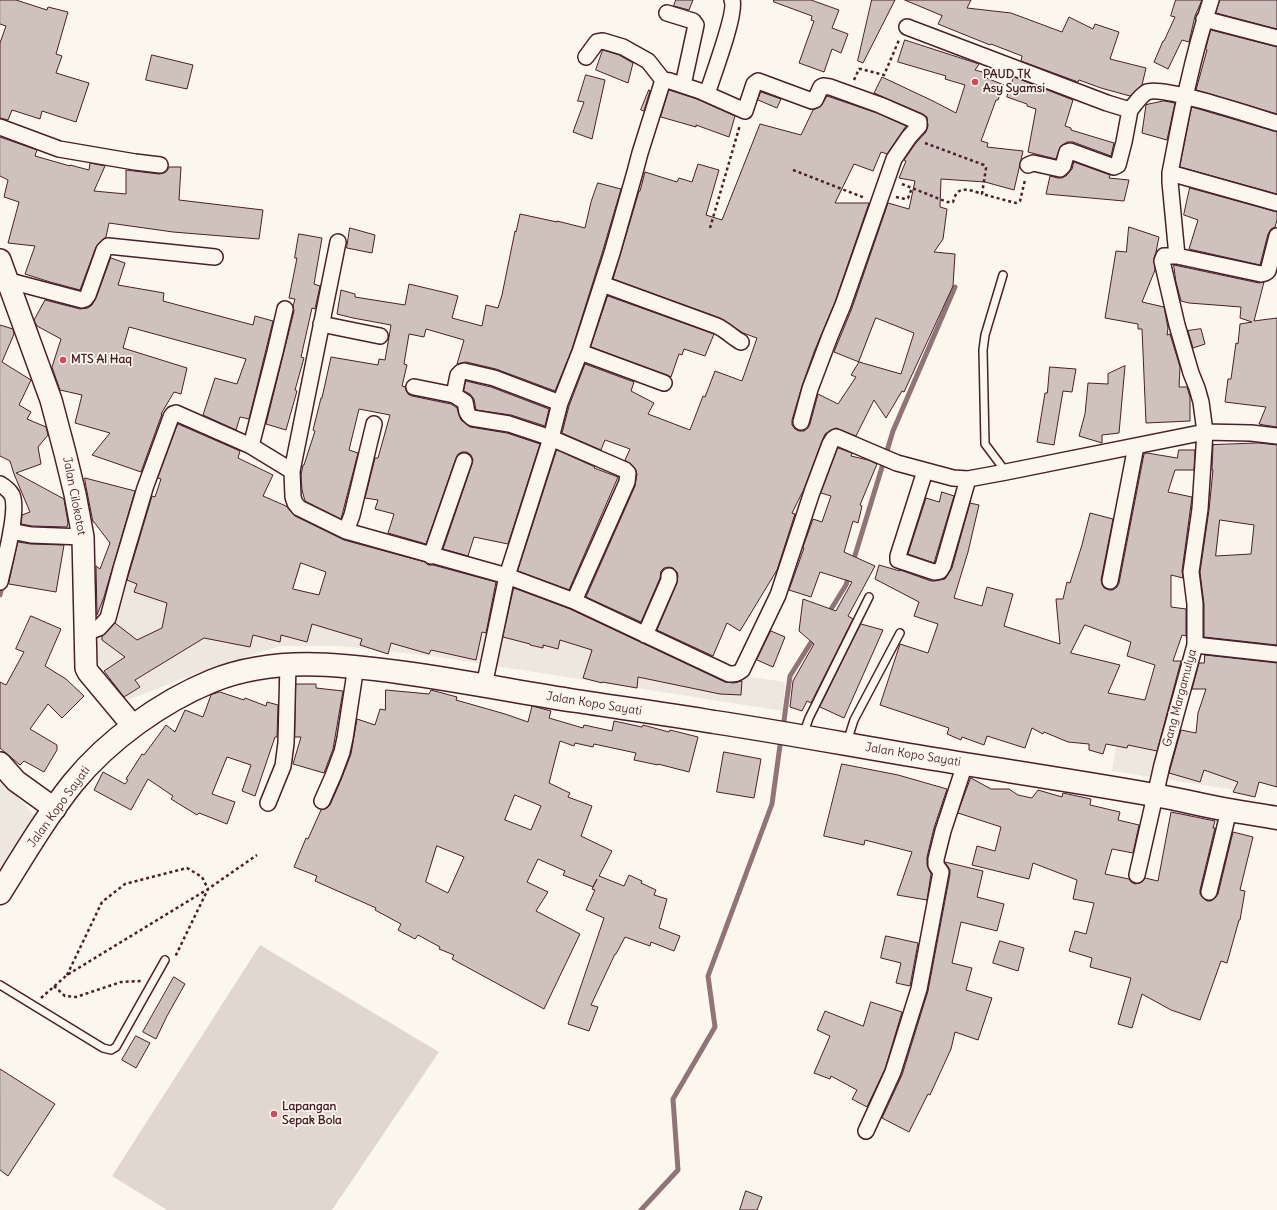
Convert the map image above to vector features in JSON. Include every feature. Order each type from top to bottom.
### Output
[{"type":"main road","name":"Jalan Kopo Sayati","points":[[0,893],[73,783],[113,742],[133,726],[189,692],[214,680],[239,672],[266,666],[288,664],[356,666],[430,677],[1156,795],[1277,818]]},
{"type":"street","points":[[707,94],[728,30],[734,4],[732,0]]},
{"type":"street","name":"Gang Margamulya","points":[[1137,875],[1162,765],[1194,645],[1195,604],[1191,572],[1200,509],[1205,432],[1201,402],[1181,339],[1162,261],[1164,256],[1171,256],[1170,174],[1185,96],[1210,0]]},
{"type":"street","points":[[667,13],[693,21],[696,25],[683,85]]},
{"type":"street","points":[[1204,19],[1277,38]]},
{"type":"street","points":[[907,27],[1107,103],[1130,110]]},
{"type":"street","points":[[586,57],[597,42],[603,41],[623,47],[648,61],[662,80],[683,85],[745,111],[754,84],[758,81],[812,101],[815,100],[819,90],[823,86],[830,87],[880,105],[919,122],[919,126],[909,137],[894,159],[843,305],[810,389],[801,422]]},
{"type":"street","points":[[484,686],[507,576],[551,438],[560,403],[580,352],[602,284],[662,80]]},
{"type":"street","points":[[1028,165],[1033,163],[1060,169],[1064,166],[1067,152],[1070,151],[1114,167],[1118,165],[1130,110],[1146,92],[1152,90],[1185,96],[1277,123]]},
{"type":"street","points":[[0,127],[59,149],[160,165]]},
{"type":"street","points":[[1170,174],[1277,203]]},
{"type":"street","points":[[1171,256],[1261,274],[1268,271],[1277,236]]},
{"type":"street","points":[[338,242],[292,471],[293,497],[299,508],[346,531],[507,576],[574,601],[729,674],[737,674],[742,670],[778,595],[812,492],[833,439],[836,437],[897,463],[954,478],[968,479],[1205,432],[1251,433],[1277,436]]},
{"type":"street","points":[[6,280],[82,300],[88,295],[104,250],[108,246],[215,257]]},
{"type":"street","name":"Jalan Cilokotot","points":[[0,260],[50,400],[75,494],[83,537],[86,633],[85,664],[88,672],[133,726]]},
{"type":"street","points":[[602,284],[717,326],[726,330],[736,340],[741,342]]},
{"type":"street","points":[[251,446],[285,309]]},
{"type":"street","points":[[321,324],[380,336]]},
{"type":"street","points":[[580,352],[664,383]]},
{"type":"street","points":[[454,395],[458,375],[464,371],[494,378],[560,403]]},
{"type":"street","points":[[414,387],[454,395],[465,402],[468,415],[472,418],[509,424],[551,438],[625,470],[628,473],[627,482],[574,601]]},
{"type":"street","points":[[86,633],[99,628],[108,618],[145,488],[171,417],[174,414],[181,414],[251,446],[292,471]]},
{"type":"street","points":[[346,531],[352,515],[374,424]]},
{"type":"street","points":[[1110,581],[1136,446]]},
{"type":"street","points":[[431,556],[464,461]]},
{"type":"street","points":[[925,471],[898,560],[934,572],[940,572],[943,566],[968,479]]},
{"type":"street","points":[[0,484],[11,493],[14,508],[12,532],[0,582]]},
{"type":"street","points":[[12,532],[32,535],[83,537]]},
{"type":"street","points":[[645,635],[669,580],[669,576]]},
{"type":"street","points":[[1194,645],[1277,654]]},
{"type":"street","points":[[268,803],[283,766],[286,743],[288,664]]},
{"type":"street","points":[[322,801],[342,752],[356,666]]},
{"type":"street","points":[[0,763],[52,813]]},
{"type":"street","points":[[866,1131],[893,1072],[919,989],[941,872],[936,865],[936,859],[943,831],[965,764]]},
{"type":"street","points":[[0,777],[11,788],[52,813]]},
{"type":"street","points":[[1209,892],[1229,810]]},
{"type":"lane","points":[[1003,275],[985,335],[983,350],[985,444],[1006,472]]},
{"type":"lane","points":[[796,736],[809,718],[869,597]]},
{"type":"lane","points":[[847,744],[853,724],[900,633]]},
{"type":"lane","points":[[0,985],[103,1048],[111,1050],[116,1047],[165,960]]},
{"type":"path","points":[[849,94],[859,69],[884,76],[903,29],[907,27]]},
{"type":"path","points":[[710,228],[745,111]]},
{"type":"path","points":[[909,137],[984,165],[986,168],[982,194]]},
{"type":"path","points":[[887,178],[947,202],[953,202],[957,192],[960,190],[968,190],[1016,203],[1020,201],[1028,165]]},
{"type":"path","points":[[793,170],[878,204]]},
{"type":"path","points":[[34,1005],[67,975],[208,888],[257,855]]},
{"type":"path","points":[[67,975],[102,902],[125,884],[187,868],[202,877],[208,888]]},
{"type":"path","points":[[54,986],[65,996],[76,997],[121,982],[154,980],[174,960],[208,888]]},
{"type":"shaded area","points":[[97,571],[271,619],[324,601],[440,629],[494,637],[512,580],[710,671],[785,682],[783,711],[439,657],[341,646],[279,646],[195,674],[128,700],[96,659]]},
{"type":"shaded area","points":[[1124,698],[1178,711],[1176,737],[1254,751],[1242,791],[1112,771]]},
{"type":"shaded area","points":[[0,779],[35,816],[0,868]]},
{"type":"shaded area","name":"Lapangan Sepak Bola","points":[[260,945],[439,1052],[332,1210],[167,1210],[112,1176]]},
{"type":"building","points":[[0,0],[16,0],[47,10],[48,7],[68,12],[56,54],[62,56],[56,73],[89,83],[76,122],[42,111],[40,119],[12,110],[8,120],[0,118],[0,43],[6,26],[0,24]]},
{"type":"building","points":[[676,0],[693,0],[689,10],[674,6]]},
{"type":"building","points":[[774,0],[811,0],[839,10],[832,28],[848,34],[841,53],[832,49],[824,72],[799,63],[814,21],[811,20],[812,16],[774,2]]},
{"type":"building","points":[[872,0],[895,0],[863,63],[858,61]]},
{"type":"building","points":[[905,0],[971,0],[967,8],[1011,13],[1062,32],[1069,17],[1093,29],[1095,24],[1119,32],[1110,59],[1146,68],[1142,85],[1130,96],[1079,80],[1078,82],[1021,61],[1022,56],[938,24],[942,16]]},
{"type":"building","points":[[1176,0],[1202,0],[1195,16],[1189,42],[1182,40],[1168,69],[1154,62],[1175,17],[1171,16]]},
{"type":"building","points":[[1220,0],[1277,0],[1277,29],[1216,13]]},
{"type":"building","points":[[1211,30],[1277,47],[1277,114],[1196,90]]},
{"type":"building","points":[[905,40],[979,64],[975,70],[986,73],[984,77],[1004,85],[998,100],[996,100],[981,141],[988,143],[987,147],[1023,151],[1014,190],[985,182],[941,179],[940,207],[947,209],[943,239],[934,252],[955,254],[953,286],[904,392],[902,391],[886,418],[874,400],[856,436],[836,428],[825,434],[804,489],[792,513],[795,514],[777,570],[740,631],[727,623],[713,656],[657,630],[677,583],[677,572],[673,568],[664,568],[661,571],[660,578],[641,622],[586,597],[635,486],[637,474],[634,467],[625,460],[630,449],[605,440],[601,450],[562,433],[569,406],[585,364],[634,382],[631,391],[654,403],[648,414],[690,430],[703,396],[705,397],[715,371],[742,381],[757,338],[743,333],[720,318],[613,279],[639,191],[645,172],[677,182],[679,178],[692,182],[698,164],[719,170],[706,215],[722,220],[760,124],[801,135],[813,110],[821,106],[827,96],[877,113],[906,126],[887,154],[881,152],[873,171],[854,164],[835,203],[869,203],[835,302],[814,352],[802,386],[792,420],[792,425],[799,431],[804,431],[808,428],[818,394],[838,404],[856,377],[851,375],[859,362],[834,352],[852,308],[888,203],[909,209],[915,181],[899,178],[906,161],[904,160],[926,132],[928,126],[927,117],[923,114],[874,93],[882,77],[956,113],[965,85],[945,79],[946,76],[898,62]],"holes":[[[876,318],[914,333],[901,374],[859,362]]]},
{"type":"building","points":[[603,50],[619,55],[633,63],[628,83],[596,70]]},
{"type":"building","points":[[152,55],[193,65],[187,89],[146,80]]},
{"type":"building","points":[[586,75],[605,80],[592,139],[573,132],[584,102],[578,101]]},
{"type":"building","points":[[1014,77],[1073,100],[1065,126],[1071,128],[1071,130],[1114,143],[1111,156],[1073,142],[1067,142],[1061,146],[1056,159],[1028,152],[1036,109],[1007,97]]},
{"type":"building","points":[[649,90],[650,91],[644,111],[641,110]]},
{"type":"building","points":[[669,90],[697,99],[735,116],[729,137],[696,125],[696,127],[661,117]]},
{"type":"building","points":[[761,92],[781,99],[777,108],[758,100]]},
{"type":"building","points":[[1164,101],[1175,103],[1167,140],[1142,133],[1146,105]]},
{"type":"building","points":[[1192,107],[1277,132],[1277,194],[1180,167]]},
{"type":"building","points":[[0,137],[37,150],[35,156],[70,166],[89,170],[90,163],[105,166],[94,191],[126,194],[126,170],[159,174],[167,171],[169,167],[181,167],[179,200],[263,210],[259,239],[173,232],[109,223],[106,237],[96,247],[80,290],[25,274],[35,246],[8,243],[19,202],[4,197],[8,180],[0,176]]},
{"type":"building","points":[[1074,162],[1110,175],[1109,178],[1129,180],[1124,201],[1046,194],[1050,176],[1062,178],[1066,176],[1072,169]]},
{"type":"building","points":[[598,183],[621,189],[572,349],[555,391],[496,369],[466,362],[457,364],[464,340],[426,329],[424,337],[409,334],[404,364],[407,365],[402,386],[405,387],[408,394],[451,404],[457,408],[461,420],[470,427],[507,433],[540,444],[508,544],[474,537],[468,556],[443,549],[473,460],[471,455],[467,452],[458,454],[456,458],[426,544],[388,533],[394,514],[375,509],[378,500],[365,498],[375,458],[378,458],[390,415],[359,409],[349,450],[358,453],[341,519],[305,501],[302,490],[301,475],[315,431],[313,430],[331,357],[378,365],[379,359],[385,360],[389,337],[391,325],[337,314],[341,290],[355,294],[355,297],[405,305],[409,284],[447,293],[458,296],[452,318],[482,326],[486,305],[498,308],[520,214],[585,228],[591,202]]},
{"type":"building","points":[[1190,188],[1277,212],[1275,227],[1271,229],[1268,234],[1260,265],[1189,249],[1198,220],[1184,215]]},
{"type":"building","points":[[1129,227],[1159,237],[1154,258],[1155,270],[1142,302],[1164,307],[1168,328],[1167,335],[1170,334],[1180,367],[1179,387],[1187,387],[1190,397],[1190,421],[1146,423],[1142,329],[1138,329],[1138,324],[1105,318],[1116,251],[1126,252]]},
{"type":"building","points":[[350,228],[375,235],[372,253],[347,248]]},
{"type":"building","points":[[299,234],[322,238],[314,284],[320,286],[315,309],[312,308],[301,357],[304,358],[295,390],[297,391],[286,430],[266,424],[294,311],[293,306],[295,299],[289,298],[297,258],[295,258]]},
{"type":"building","points":[[111,258],[125,263],[118,285],[164,293],[163,301],[253,325],[255,316],[273,321],[249,419],[240,417],[236,430],[203,415],[215,378],[237,384],[246,359],[129,327],[123,348],[187,368],[181,394],[174,392],[161,414],[141,472],[92,455],[110,433],[75,423],[82,395],[60,390],[52,367],[61,339],[37,326],[34,320],[45,300],[80,309],[88,308],[92,305]]},
{"type":"building","points":[[1174,265],[1259,283],[1264,282],[1254,321],[1277,318],[1277,427],[1259,424],[1266,407],[1225,402],[1228,379],[1231,379],[1236,343],[1238,344],[1240,324],[1252,322],[1240,318],[1241,307],[1181,301],[1176,282]]},
{"type":"building","points":[[608,296],[714,334],[705,356],[684,349],[682,355],[679,354],[671,377],[591,347]]},
{"type":"building","points":[[0,325],[13,329],[14,334],[2,362],[31,380],[19,405],[31,412],[27,419],[46,427],[48,435],[38,447],[41,464],[16,473],[64,499],[68,523],[67,527],[32,526],[21,524],[22,515],[30,512],[10,461],[0,456]]},
{"type":"building","points":[[1201,329],[1205,344],[1193,348],[1188,331]]},
{"type":"building","points":[[1125,366],[1119,433],[1102,435],[1102,443],[1079,436],[1085,414],[1088,383],[1108,384],[1108,374]]},
{"type":"building","points":[[1050,367],[1076,369],[1072,392],[1063,391],[1054,445],[1037,442],[1045,393],[1047,393]]},
{"type":"building","points":[[466,381],[491,387],[549,409],[545,426],[511,415],[476,410],[474,399],[470,394],[464,391]]},
{"type":"building","points":[[178,424],[240,451],[238,458],[273,475],[263,496],[286,506],[295,516],[344,540],[425,562],[428,565],[433,565],[496,582],[486,633],[482,632],[476,660],[431,650],[429,654],[391,643],[388,654],[360,645],[362,639],[312,624],[307,642],[281,635],[280,642],[253,635],[250,647],[204,638],[135,680],[140,687],[124,697],[104,671],[125,657],[102,640],[102,636],[115,623],[137,640],[162,628],[167,603],[134,592],[137,584],[127,580],[152,496],[155,497],[161,479],[158,478]],"holes":[[[301,563],[326,572],[319,595],[293,589]]]},
{"type":"building","points":[[1259,443],[1277,445],[1277,645],[1204,637],[1204,604],[1200,572],[1209,510],[1213,470],[1213,445]],"holes":[[[1220,520],[1254,525],[1251,554],[1216,556]]]},
{"type":"building","points":[[838,448],[852,453],[851,456],[877,464],[860,505],[862,506],[858,523],[853,521],[844,552],[875,566],[848,616],[853,619],[811,703],[807,701],[802,711],[790,707],[793,681],[814,644],[799,631],[803,599],[836,611],[852,582],[820,572],[811,597],[789,590],[813,519],[822,522],[831,496],[821,493]]},
{"type":"building","points":[[557,450],[595,467],[594,468],[618,477],[569,590],[518,571]]},
{"type":"building","points":[[1179,450],[1195,450],[1194,470],[1175,470],[1168,492],[1192,497],[1182,571],[1183,578],[1171,575],[1171,607],[1186,609],[1186,636],[1182,635],[1173,661],[1181,661],[1157,751],[1128,745],[1127,748],[1106,744],[1103,754],[1089,750],[1089,744],[1068,742],[1044,732],[1043,734],[1032,728],[1025,748],[987,736],[984,745],[962,737],[961,740],[947,734],[949,728],[880,705],[900,644],[928,653],[938,624],[914,616],[919,602],[875,579],[879,565],[900,570],[931,581],[945,579],[952,568],[970,503],[979,505],[968,552],[954,598],[982,606],[987,587],[1013,594],[1004,626],[1060,644],[1056,599],[1063,599],[1067,582],[1070,583],[1090,513],[1113,519],[1101,580],[1104,588],[1113,590],[1119,583],[1144,454],[1147,453],[1177,458]],"holes":[[[1085,625],[1131,642],[1127,656],[1155,665],[1145,700],[1108,693],[1120,665],[1071,653]]]},
{"type":"building","points":[[85,478],[135,491],[104,597],[97,615],[96,566],[100,569],[110,543],[93,522]]},
{"type":"building","points":[[942,492],[954,496],[934,563],[908,554],[926,498],[939,502]]},
{"type":"building","points":[[18,542],[64,545],[56,592],[9,584]]},
{"type":"building","points":[[514,588],[570,609],[725,682],[734,683],[742,681],[741,695],[720,694],[638,677],[637,688],[602,683],[583,678],[592,650],[560,640],[558,649],[543,645],[543,648],[503,637]]},
{"type":"building","points":[[31,616],[61,629],[45,666],[66,679],[84,696],[62,718],[48,704],[30,729],[57,745],[57,750],[44,772],[24,761],[20,765],[0,748],[0,682],[6,685],[24,652],[16,649]]},
{"type":"building","points":[[861,624],[883,630],[844,718],[820,707]]},
{"type":"building","points":[[771,631],[785,637],[773,667],[757,660]]},
{"type":"building","points":[[1205,655],[1277,663],[1277,787],[1259,782],[1255,797],[1233,792],[1238,782],[1204,770],[1200,782],[1169,773],[1181,730],[1196,733],[1198,713],[1206,689],[1192,689],[1199,663],[1204,663]]},
{"type":"building","points":[[296,684],[316,684],[316,688],[343,691],[333,749],[324,773],[293,764],[301,737],[295,737]]},
{"type":"building","points":[[386,690],[429,694],[431,690],[457,697],[456,700],[528,722],[532,706],[551,711],[549,718],[583,728],[584,725],[612,731],[614,721],[642,727],[643,725],[669,732],[670,730],[698,737],[689,772],[658,764],[634,760],[636,753],[594,744],[593,747],[575,743],[574,746],[560,741],[549,783],[570,793],[568,797],[592,806],[581,836],[612,851],[599,876],[624,886],[629,875],[656,890],[654,895],[667,899],[659,928],[680,936],[674,951],[651,942],[650,946],[625,937],[615,954],[591,1005],[598,1007],[589,1031],[568,1024],[604,918],[586,910],[595,890],[592,889],[593,887],[563,875],[565,871],[538,859],[527,882],[548,892],[536,911],[580,934],[544,1009],[452,959],[454,955],[439,949],[440,947],[418,935],[415,939],[398,930],[401,924],[375,910],[376,908],[315,881],[317,876],[294,867],[306,838],[308,839],[321,810],[330,805],[341,780],[351,754],[357,719],[375,725],[380,709],[385,710]],"holes":[[[515,795],[541,806],[531,830],[505,820]],[[437,846],[464,857],[448,893],[426,882]]]},
{"type":"building","points":[[220,692],[244,700],[245,698],[266,706],[267,702],[278,705],[277,737],[275,737],[255,796],[242,791],[251,765],[227,757],[212,794],[235,802],[227,824],[199,813],[197,815],[171,799],[173,796],[148,779],[131,810],[94,790],[103,772],[125,784],[128,780],[126,779],[142,754],[144,755],[166,725],[175,732],[185,710],[203,717],[211,695]]},
{"type":"building","points":[[724,752],[761,759],[754,798],[717,792]]},
{"type":"building","points":[[842,764],[898,775],[947,789],[934,828],[927,857],[927,865],[931,874],[927,900],[897,895],[912,852],[865,840],[864,845],[824,836]]},
{"type":"building","points":[[971,778],[991,789],[1009,789],[1018,795],[1032,798],[1038,790],[1062,797],[1063,793],[1091,799],[1090,805],[1120,812],[1118,820],[1139,825],[1133,853],[1112,849],[1105,874],[1129,879],[1135,884],[1140,883],[1145,878],[1158,881],[1171,812],[1215,821],[1213,828],[1215,828],[1200,890],[1200,894],[1207,901],[1211,901],[1218,894],[1233,832],[1253,837],[1240,890],[1245,891],[1240,920],[1227,963],[1221,961],[1200,1020],[1171,1010],[1142,994],[1132,1028],[1118,1024],[1131,978],[1090,967],[1092,958],[1069,951],[1075,931],[1086,934],[1094,903],[1073,899],[1077,880],[1033,863],[1029,879],[972,865],[977,846],[995,851],[1001,827],[958,813]]},
{"type":"building","points":[[945,862],[983,871],[977,897],[1004,904],[997,931],[961,922],[952,963],[972,968],[966,990],[992,998],[978,1040],[955,1032],[951,1049],[930,1095],[928,1094],[909,1132],[882,1118],[902,1075],[928,991],[950,874],[950,870]]},
{"type":"building","points":[[886,936],[918,943],[910,986],[896,983],[901,963],[881,958]]},
{"type":"building","points":[[1000,941],[1024,948],[1018,971],[993,963]]},
{"type":"building","points":[[174,977],[185,984],[156,1039],[143,1032]]},
{"type":"building","points":[[871,1002],[902,1012],[885,1069],[867,1107],[852,1099],[857,1090],[831,1076],[830,1079],[814,1073],[830,1036],[817,1030],[825,1011],[863,1026]]},
{"type":"building","points":[[136,1036],[150,1043],[136,1068],[122,1060]]},
{"type":"building","points":[[0,1069],[55,1104],[8,1176],[0,1170]]},
{"type":"building","points":[[746,1191],[762,1197],[757,1210],[740,1210]]},
{"type":"waterway","points":[[853,562],[893,431],[955,287]]},
{"type":"waterway","points":[[828,614],[846,585],[849,575]]},
{"type":"waterway","points":[[0,595],[3,583]]},
{"type":"waterway","points":[[783,728],[790,676],[815,636]]},
{"type":"waterway","points":[[641,1210],[678,1170],[673,1099],[715,1027],[708,976],[772,804],[781,738]]},
{"type":"place","name":"PAUD TK Asy Syamsi","points":[[975,82]]},
{"type":"place","name":"MTS Al Haq","points":[[63,360]]},
{"type":"place","name":"Lapangan Sepak Bola","points":[[274,1114]]}]
